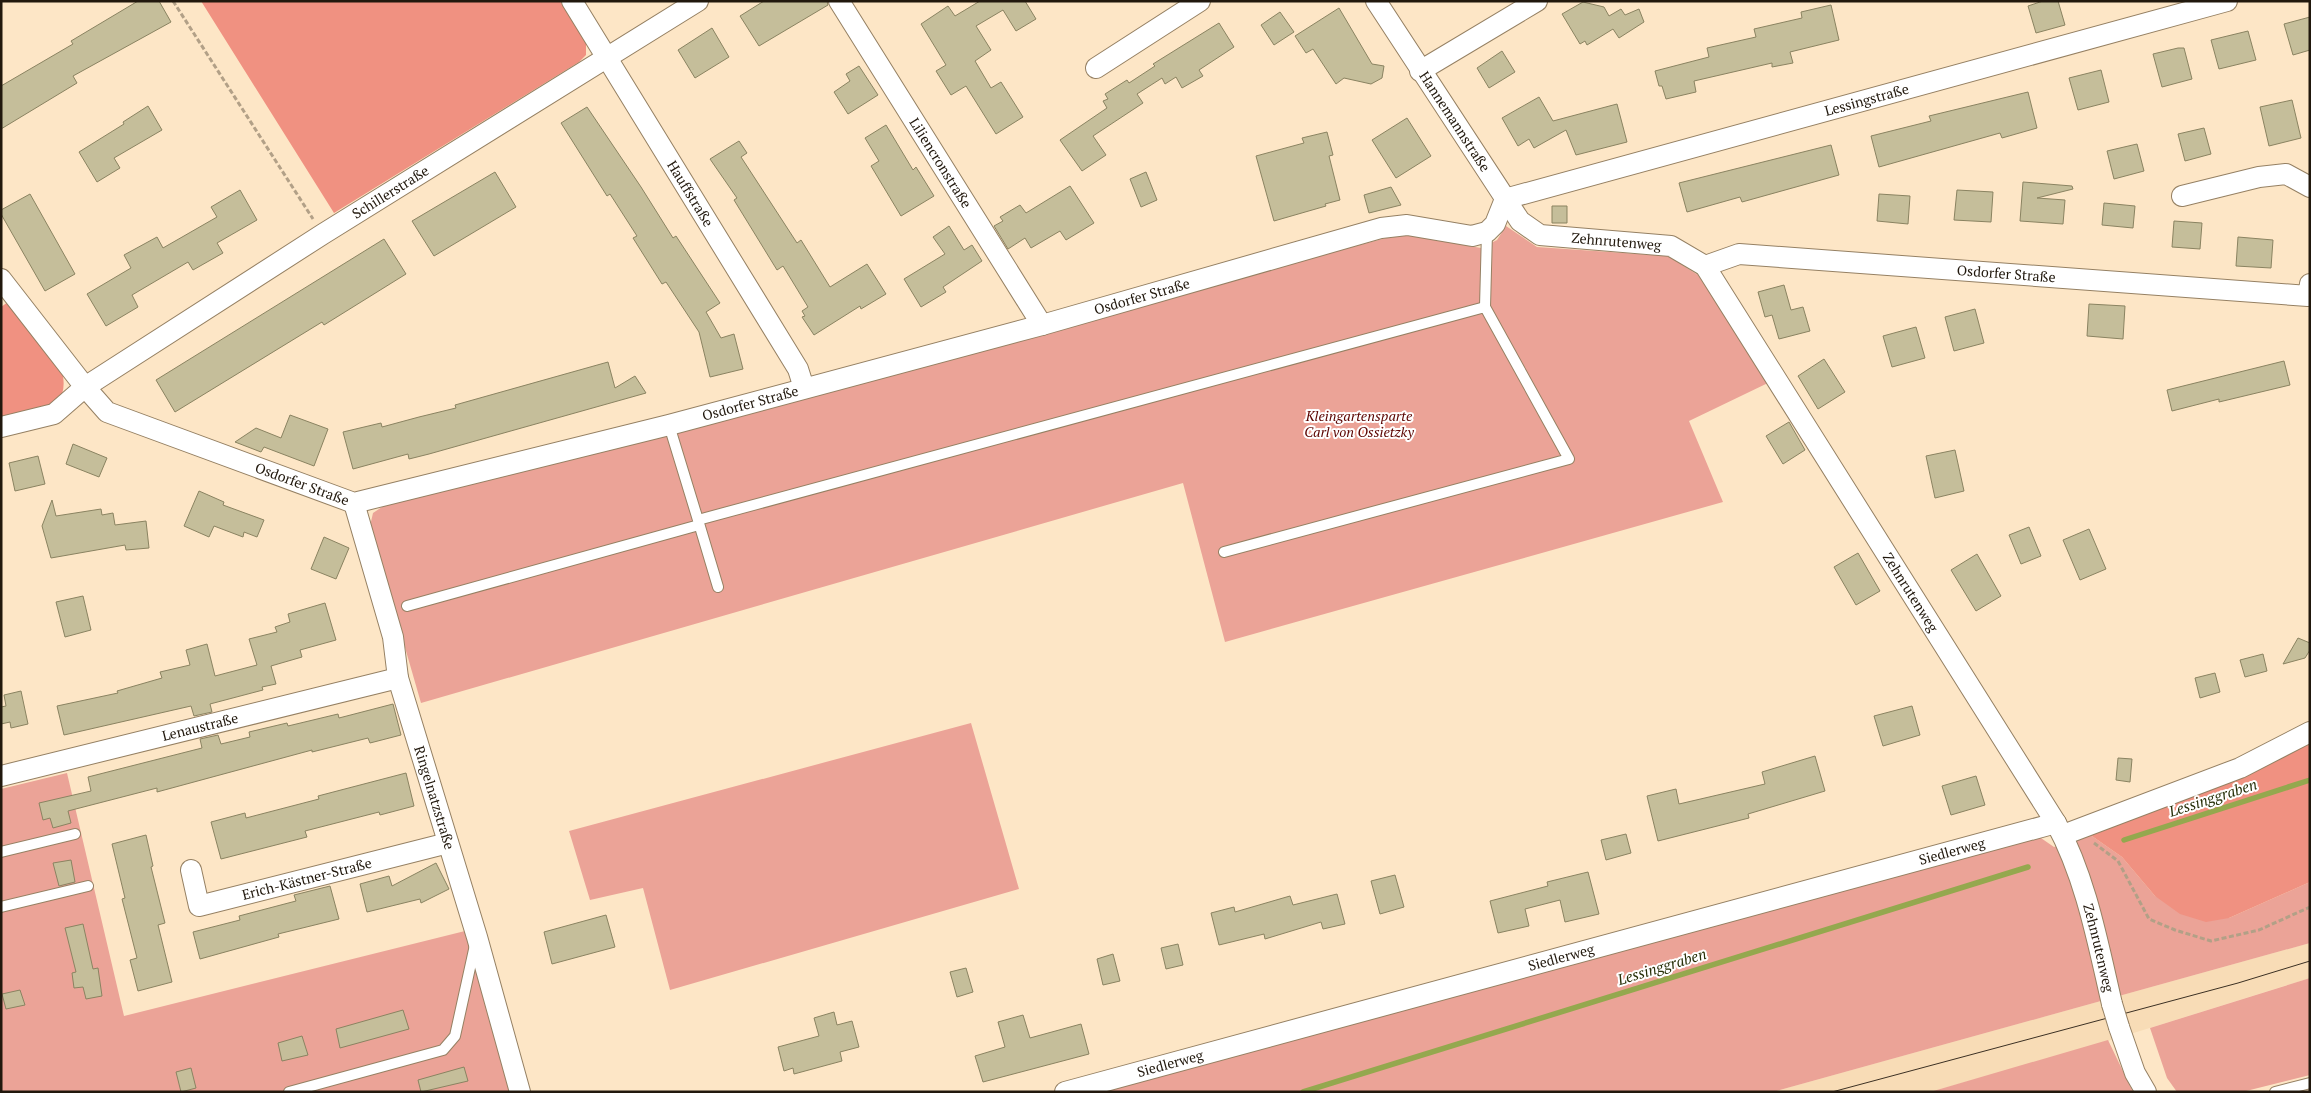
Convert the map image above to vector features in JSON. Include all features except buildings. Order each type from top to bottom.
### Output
[{"type":"street","name":"Hauffstraße","points":[[572,1],[609,58],[798,369],[804,388]]},
{"type":"street","name":"Schillerstraße","points":[[85,387],[323,234],[698,1]]},
{"type":"street","name":"Liliencronstraße","points":[[839,1],[1042,324]]},
{"type":"street","points":[[1096,68],[1200,1]]},
{"type":"street","name":"Hannemannstraße","points":[[1376,1],[1420,71],[1520,221],[1540,235]]},
{"type":"street","points":[[1420,71],[1537,1]]},
{"type":"street","name":"Lessingstraße","points":[[1505,199],[2227,1]]},
{"type":"street","points":[[2182,196],[2259,177],[2286,174],[2310,187]]},
{"type":"street","points":[[1487,232],[1495,224],[1505,199]]},
{"type":"street","name":"Osdorfer Straße","points":[[1,279],[85,387],[107,412],[354,503],[669,425],[1042,324],[1381,228],[1407,225],[1472,236],[1487,232]]},
{"type":"street","name":"Zehnrutenweg","points":[[1540,235],[1671,246],[1705,266],[2060,829],[2096,932],[2119,1027],[2135,1073],[2146,1092]]},
{"type":"street","name":"Osdorfer Straße","points":[[1705,266],[1739,254],[2309,292]]},
{"type":"street","points":[[1,427],[54,414],[85,387]]},
{"type":"street","name":"Ringelnatzstraße","points":[[354,503],[394,637],[398,678],[477,937],[520,1092]]},
{"type":"street","name":"Lenaustraße","points":[[1,776],[398,678]]},
{"type":"street","name":"Siedlerweg","points":[[1065,1092],[2060,829],[2240,768],[2310,732]]},
{"type":"street","name":"Erich-Kästner-Straße","points":[[191,870],[199,906],[448,843]]},
{"type":"lane","points":[[1224,552],[1569,460],[1486,307],[1487,232]]},
{"type":"lane","points":[[407,606],[699,522],[1486,307]]},
{"type":"lane","points":[[669,425],[718,587]]},
{"type":"lane","points":[[1,852],[75,834]]},
{"type":"lane","points":[[1,907],[88,886]]},
{"type":"lane","points":[[289,1092],[443,1050],[455,1036],[477,937]]},
{"type":"lane","points":[[2274,1092],[2310,1083]]},
{"type":"path","points":[[173,1],[323,234]]},
{"type":"path","points":[[2060,829],[2103,848],[2118,861],[2149,918],[2175,930],[2210,941],[2259,930],[2310,908]]},
{"type":"shaded area","points":[[201,1],[560,1],[586,43],[586,55],[579,62],[334,213]]},
{"type":"shaded area","points":[[8,302],[62,371],[64,384],[58,404],[1,422],[1,307]]},
{"type":"shaded area","points":[[2310,739],[2310,882],[2229,918],[2206,922],[2180,914],[2155,896],[2122,857],[2089,834]]},
{"type":"shaded area","points":[[2310,943],[2310,978],[2079,1050],[1930,1092],[1773,1092]]},
{"type":"green space","name":"Kleingartensparte Carl von Ossietzky","points":[[1506,226],[1537,247],[1668,256],[1698,275],[1770,382],[1689,421],[1723,502],[1225,642],[1183,483],[421,703],[370,526],[373,513],[385,505],[1386,238],[1408,235],[1481,248],[1497,240]]},
{"type":"green space","points":[[971,723],[1019,889],[670,990],[643,888],[590,900],[569,831]]},
{"type":"green space","points":[[67,773],[124,1016],[465,931],[510,1092],[1,1092],[1,789]]},
{"type":"green space","points":[[2089,834],[2122,857],[2155,896],[2229,918],[2310,882],[2310,943],[1773,1092],[1094,1092],[2038,836],[2054,847]]},
{"type":"green space","points":[[2310,978],[2310,1075],[2242,1092],[2177,1092],[2167,1078],[2150,1028]]},
{"type":"green space","points":[[2108,1040],[2133,1092],[1930,1092]]},
{"type":"waterway","name":"Lessinggraben","points":[[2124,840],[2310,780]]},
{"type":"waterway","name":"Lessinggraben","points":[[1303,1092],[2028,867]]},
{"type":"tram line","points":[[1832,1092],[2238,983],[2310,961]]}]
